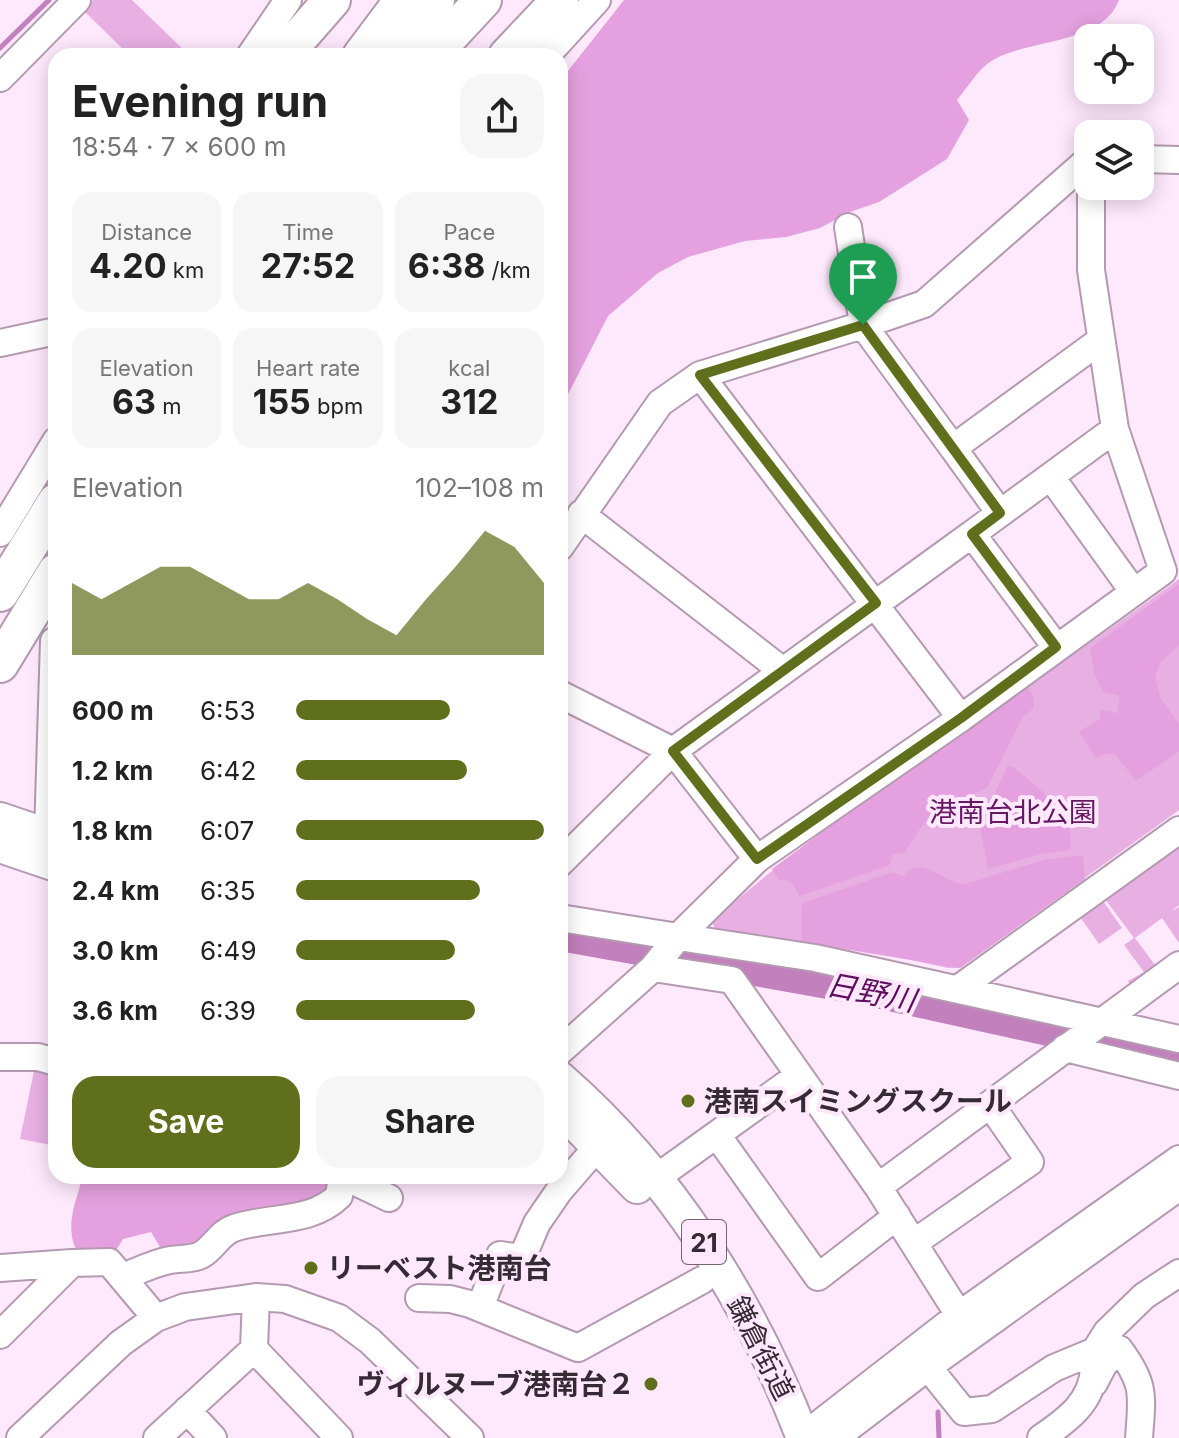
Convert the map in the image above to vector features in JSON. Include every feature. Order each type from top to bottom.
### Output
[{"type":"highway","points":[[286,48],[308,0]]},
{"type":"highway","points":[[289,48],[332,0]]},
{"type":"highway","points":[[342,48],[374,0]]},
{"type":"highway","points":[[367,48],[403,0]]},
{"type":"highway","points":[[399,48],[436,0]]},
{"type":"highway","points":[[438,48],[483,0]]},
{"type":"highway","points":[[486,48],[529,0]]},
{"type":"highway","points":[[515,48],[560,0]]},
{"type":"highway","points":[[0,573],[48,496]]},
{"type":"highway","points":[[0,593],[48,515]]},
{"type":"highway","points":[[0,642],[48,565]]},
{"type":"highway","points":[[0,664],[48,585]]},
{"type":"main road","points":[[0,819],[48,843]]},
{"type":"main road","points":[[0,846],[48,846]]},
{"type":"main road","name":"鎌倉街道","points":[[568,1085],[592,1106],[656,1178],[724,1274],[759,1340],[797,1438]]},
{"type":"main road","name":"鎌倉街道","points":[[568,1116],[639,1190],[702,1280],[797,1438]]},
{"type":"street","points":[[255,48],[288,0]]},
{"type":"street","points":[[553,48],[597,0]]},
{"type":"street","points":[[0,78],[62,6]]},
{"type":"street","points":[[1154,159],[1179,160]]},
{"type":"street","points":[[568,534],[660,403],[700,375],[924,304],[1074,172]]},
{"type":"street","points":[[568,1044],[653,968],[678,937],[757,859],[961,718],[1171,565],[1115,429],[1091,270],[1091,200]]},
{"type":"street","points":[[848,227],[863,325],[1000,513]]},
{"type":"street","points":[[0,343],[48,333]]},
{"type":"street","points":[[953,448],[1101,340]]},
{"type":"street","points":[[700,375],[961,718]]},
{"type":"street","points":[[568,855],[673,751],[1115,429]]},
{"type":"street","points":[[0,533],[48,454]]},
{"type":"street","points":[[1051,477],[1133,591]]},
{"type":"street","points":[[581,514],[783,671]]},
{"type":"street","points":[[972,534],[1056,647]]},
{"type":"street","points":[[568,698],[673,751],[757,859]]},
{"type":"street","points":[[958,989],[1179,830]]},
{"type":"street","points":[[568,919],[815,958],[1179,1039]]},
{"type":"street","points":[[878,1187],[1179,965]]},
{"type":"street","points":[[653,968],[732,980],[878,1187],[959,1315]]},
{"type":"street","points":[[1065,1048],[1179,1076]]},
{"type":"street","points":[[0,1057],[48,1060]]},
{"type":"street","points":[[656,1178],[798,1076]]},
{"type":"street","points":[[915,1242],[1030,1162],[990,1104]]},
{"type":"street","points":[[717,1135],[818,1277],[897,1216]]},
{"type":"street","points":[[568,1181],[598,1146]]},
{"type":"street","points":[[797,1438],[959,1315],[1179,1159]]},
{"type":"street","points":[[123,1277],[168,1260],[193,1258],[206,1253],[223,1232],[247,1223],[278,1221],[318,1211],[339,1196],[341,1184]]},
{"type":"street","points":[[359,1184],[389,1198]]},
{"type":"street","points":[[480,1308],[500,1255],[522,1258],[537,1223],[565,1184]]},
{"type":"street","points":[[835,1438],[928,1367],[1179,1187]]},
{"type":"street","points":[[0,1268],[109,1262],[156,1318]]},
{"type":"street","points":[[0,1335],[72,1263]]},
{"type":"street","points":[[1094,1383],[1095,1351],[1107,1332],[1144,1296],[1179,1273]]},
{"type":"street","points":[[419,1298],[450,1299],[480,1308],[493,1316],[578,1348],[702,1280]]},
{"type":"street","points":[[157,1438],[254,1349],[256,1297]]},
{"type":"street","points":[[20,1438],[121,1343],[156,1318],[185,1307],[256,1297],[285,1299],[339,1318],[370,1341],[470,1438]]},
{"type":"street","points":[[254,1349],[339,1438]]},
{"type":"street","points":[[1041,1438],[1068,1419],[1104,1364],[1119,1349],[1135,1370],[1142,1391],[1139,1438]]},
{"type":"street","points":[[928,1367],[964,1412],[992,1409],[1054,1368],[1095,1351]]},
{"type":"street","points":[[187,1410],[213,1438]]},
{"type":"green space","points":[[93,0],[132,0],[182,48],[122,48],[83,10]]},
{"type":"green space","points":[[624,0],[1119,0],[1111,14],[1099,24],[1074,24],[1074,35],[1010,53],[984,67],[957,100],[969,120],[947,159],[879,202],[850,212],[820,228],[786,237],[745,241],[688,257],[658,273],[608,316],[568,394],[568,71]]},
{"type":"green space","name":"港南台北公園","points":[[1179,579],[1179,810],[960,968],[715,929],[712,921],[825,830]]},
{"type":"green space","points":[[1179,584],[1179,645],[1160,663],[1155,677],[1161,699],[1179,724],[1179,751],[1136,781],[1115,754],[1096,758],[1079,732],[1100,719],[1100,710],[1117,713],[1120,696],[1103,692],[1094,673],[1090,648]]},
{"type":"green space","points":[[1027,686],[1034,697],[1034,708],[1023,717],[987,788],[941,809],[922,826],[905,852],[893,854],[890,865],[799,896],[789,881],[779,880],[772,869],[963,728]]},
{"type":"green space","points":[[1012,766],[1059,808],[1070,830],[1071,850],[1041,854],[988,869],[976,808],[987,804],[1007,767]]},
{"type":"green space","points":[[1179,838],[1179,905],[1171,911],[1179,907],[1179,943],[1162,918],[1135,938],[1158,969],[1133,988],[1128,981],[1144,972],[1124,945],[1134,938],[1102,895]]},
{"type":"green space","points":[[1083,855],[1085,879],[960,968],[801,942],[802,903],[893,872],[903,876],[911,869],[926,868],[965,884],[1044,860]]},
{"type":"green space","points":[[1101,898],[1122,928],[1099,944],[1076,911]]},
{"type":"green space","points":[[34,1071],[48,1074],[48,1144],[20,1139]]},
{"type":"green space","points":[[81,1184],[341,1184],[339,1196],[168,1260],[151,1232],[123,1239],[109,1262],[78,1253],[72,1235],[72,1216]]},
{"type":"waterway","points":[[0,48],[49,0]]},
{"type":"waterway","name":"日野川","points":[[568,936],[867,990],[1179,1059]]},
{"type":"waterway","points":[[938,1412],[939,1438]]},
{"type":"place","name":"港南スイミングスクール","points":[[688,1101]]},
{"type":"place","name":"リーベスト港南台","points":[[311,1268]]},
{"type":"place","name":"ヴィルヌーブ港南台２","points":[[651,1384]]},
{"type":"route","points":[[863,325],[1000,513],[972,534],[1056,647],[961,718],[757,859],[673,751],[876,603],[700,375],[863,325]]}]
